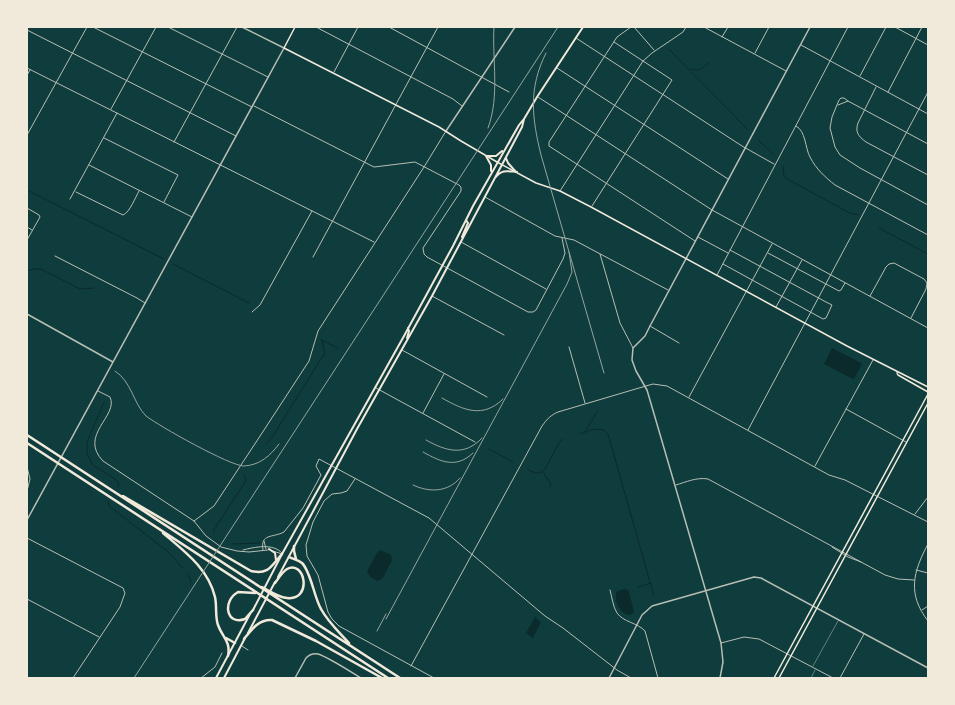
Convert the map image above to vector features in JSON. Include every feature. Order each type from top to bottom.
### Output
[{"type":"highway","points":[[27,435],[400,678]]},
{"type":"highway","points":[[27,443],[388,678]]},
{"type":"highway","points":[[108,488],[251,571],[259,573],[267,571],[282,554]]},
{"type":"highway","points":[[155,526],[194,560],[207,576],[215,596],[217,606],[217,622],[229,649],[228,656]]},
{"type":"highway","points":[[294,546],[296,559]]},
{"type":"highway","points":[[289,557],[296,559],[307,569],[322,612],[330,623],[352,646]]},
{"type":"highway","points":[[249,580],[281,597],[290,598],[294,598],[301,592],[304,582],[300,572],[292,568],[285,570],[275,583]]},
{"type":"highway","points":[[253,610],[245,620],[238,621],[230,615],[228,604],[230,598],[238,592],[249,591],[257,593]]},
{"type":"highway","points":[[244,639],[257,624],[272,620],[316,641],[382,678]]},
{"type":"highway","points":[[224,637],[235,643]]},
{"type":"main road","points":[[296,27],[284,48],[446,131],[486,156],[536,183],[560,191],[591,207],[873,359],[928,393],[774,678]]},
{"type":"main road","points":[[216,678],[282,554],[443,265],[504,149],[518,125],[524,119],[583,27]]},
{"type":"main road","points":[[458,246],[522,127],[524,119]]},
{"type":"main road","points":[[486,156],[496,156],[504,149]]},
{"type":"main road","points":[[507,155],[506,160],[517,172]]},
{"type":"main road","points":[[486,156],[491,167],[489,176]]},
{"type":"main road","points":[[490,186],[502,171],[506,170],[517,172]]},
{"type":"main road","points":[[224,678],[336,468],[432,296],[458,246],[468,222],[466,220]]},
{"type":"main road","points":[[404,347],[409,331],[408,328]]},
{"type":"main road","points":[[897,373],[900,372],[928,387]]},
{"type":"main road","points":[[779,678],[928,403]]},
{"type":"main road","points":[[268,550],[275,553],[275,567]]},
{"type":"main road","points":[[235,643],[241,646]]},
{"type":"street","points":[[27,135],[86,27]]},
{"type":"street","points":[[93,27],[365,163],[377,167],[415,162],[456,183],[461,187],[461,191],[423,248],[424,254],[427,257],[531,312],[536,310],[564,256],[562,238]]},
{"type":"street","points":[[111,110],[156,27]]},
{"type":"street","points":[[168,27],[269,77]]},
{"type":"street","points":[[174,142],[237,27]]},
{"type":"street","points":[[27,520],[284,48],[242,27]]},
{"type":"street","points":[[316,27],[463,106]]},
{"type":"street","points":[[334,73],[358,27]]},
{"type":"street","points":[[389,27],[509,92]]},
{"type":"street","points":[[313,257],[438,27]]},
{"type":"street","points":[[194,521],[214,506],[309,361],[318,331],[446,131],[515,27]]},
{"type":"street","points":[[631,27],[620,34],[614,42],[548,145],[550,148],[695,242]]},
{"type":"street","points":[[634,27],[655,51]]},
{"type":"street","points":[[560,191],[643,61],[683,32],[686,27]]},
{"type":"street","points":[[704,27],[786,70]]},
{"type":"street","points":[[722,37],[728,27]]},
{"type":"street","points":[[755,54],[769,27]]},
{"type":"street","points":[[632,348],[645,336],[670,291],[728,179],[810,27]]},
{"type":"street","points":[[717,275],[848,27]]},
{"type":"street","points":[[860,77],[886,27]]},
{"type":"street","points":[[895,27],[928,45]]},
{"type":"street","points":[[888,92],[922,27]]},
{"type":"street","points":[[27,30],[236,136]]},
{"type":"street","points":[[575,38],[745,148],[775,164]]},
{"type":"street","points":[[591,207],[672,80],[614,42]]},
{"type":"street","points":[[800,44],[928,114]]},
{"type":"street","points":[[556,67],[728,179]]},
{"type":"street","points":[[27,68],[375,243]]},
{"type":"street","points":[[27,75],[30,70]]},
{"type":"street","points":[[877,86],[856,128],[858,136],[866,142],[928,175]]},
{"type":"street","points":[[748,430],[806,324],[928,92]]},
{"type":"street","points":[[537,97],[712,210],[928,328]]},
{"type":"street","points":[[928,144],[844,98],[840,98],[832,117],[830,128],[831,137],[837,150],[846,160],[928,205]]},
{"type":"street","points":[[838,105],[848,101]]},
{"type":"street","points":[[70,199],[117,113]]},
{"type":"street","points":[[796,126],[802,131],[809,156],[819,172],[835,185],[928,236]]},
{"type":"street","points":[[104,138],[178,175],[164,202]]},
{"type":"street","points":[[89,164],[192,217]]},
{"type":"street","points":[[75,192],[120,215],[124,215],[129,210],[139,190]]},
{"type":"street","points":[[484,197],[555,236],[574,240],[670,291]]},
{"type":"street","points":[[27,208],[40,217],[27,240]]},
{"type":"street","points":[[252,312],[261,304],[312,211]]},
{"type":"street","points":[[27,227],[32,230]]},
{"type":"street","points":[[698,237],[728,253]]},
{"type":"street","points":[[461,242],[547,289]]},
{"type":"street","points":[[689,398],[772,243]]},
{"type":"street","points":[[723,264],[825,319],[832,308],[832,305],[730,250]]},
{"type":"street","points":[[768,252],[839,291],[842,290],[845,283]]},
{"type":"street","points":[[600,253],[620,323],[632,348],[632,360],[651,403],[721,643],[723,664],[720,678]]},
{"type":"street","points":[[55,256],[137,298],[145,304]]},
{"type":"street","points":[[776,307],[802,259]]},
{"type":"street","points":[[870,296],[886,267],[892,263],[924,279],[926,282],[926,289],[910,318]]},
{"type":"street","points":[[432,296],[504,335]]},
{"type":"street","points":[[27,314],[114,362]]},
{"type":"street","points":[[650,326],[679,343]]},
{"type":"street","points":[[569,347],[585,404]]},
{"type":"street","points":[[402,350],[487,398]]},
{"type":"street","points":[[815,467],[873,359]]},
{"type":"street","points":[[423,413],[444,374]]},
{"type":"street","points":[[411,666],[547,419],[551,415],[558,412],[653,384],[667,386],[829,475],[846,480],[928,522]]},
{"type":"street","points":[[375,387],[475,442]]},
{"type":"street","points":[[98,390],[110,397],[112,404],[95,440],[96,450],[99,457],[103,461],[194,521],[206,536],[221,547],[227,550],[241,551],[268,550],[282,554]]},
{"type":"street","points":[[846,409],[906,442]]},
{"type":"street","points":[[263,550],[263,541],[268,536],[279,535],[284,532],[303,508],[321,475],[316,466],[319,459],[419,513],[437,525],[540,613],[614,668],[631,678]]},
{"type":"street","points":[[27,467],[30,479],[27,491]]},
{"type":"street","points":[[675,486],[698,478],[708,480],[892,578],[914,580]]},
{"type":"street","points":[[355,479],[347,491],[332,494],[324,501],[311,527],[306,545],[307,556],[318,575],[328,612],[336,623],[434,678]]},
{"type":"street","points":[[914,515],[928,497]]},
{"type":"street","points":[[27,538],[123,588],[125,593],[120,606],[73,678]]},
{"type":"street","points":[[263,541],[268,550]]},
{"type":"street","points":[[928,544],[916,570],[914,580],[916,600],[920,611],[928,621]]},
{"type":"street","points":[[241,551],[262,547],[272,547],[280,551],[282,554]]},
{"type":"street","points":[[916,570],[928,574]]},
{"type":"street","points":[[609,678],[642,615],[652,606],[754,577],[761,578],[928,668]]},
{"type":"street","points":[[610,590],[617,613],[644,630],[658,678]]},
{"type":"street","points":[[27,599],[99,638]]},
{"type":"street","points":[[920,611],[928,606]]},
{"type":"street","points":[[840,678],[864,634]]},
{"type":"street","points":[[721,643],[744,637],[752,637],[762,640],[833,678]]},
{"type":"street","points":[[241,646],[248,650]]},
{"type":"street","points":[[201,678],[214,667],[222,652]]},
{"type":"street","points":[[295,678],[308,656],[318,654],[361,678]]},
{"type":"lane","points":[[813,667],[838,620]]},
{"type":"lane","points":[[811,678],[816,669]]},
{"type":"water","points":[[832,348],[862,364],[854,379],[824,364]]},
{"type":"water","points":[[380,550],[391,555],[392,560],[383,578],[378,581],[370,577],[367,571]]},
{"type":"water","points":[[625,589],[629,592],[634,612],[630,615],[623,613],[620,610],[616,599],[617,591]]},
{"type":"water","points":[[535,617],[541,622],[533,638],[526,633]]},
{"type":"waterway","points":[[669,49],[748,130]]},
{"type":"waterway","points":[[690,69],[699,70],[709,63]]},
{"type":"waterway","points":[[758,140],[774,155]]},
{"type":"waterway","points":[[783,166],[785,178],[850,213],[858,215]]},
{"type":"waterway","points":[[27,190],[164,259]]},
{"type":"waterway","points":[[879,228],[928,254]]},
{"type":"waterway","points":[[173,264],[249,303]]},
{"type":"waterway","points":[[27,271],[41,269],[80,289],[94,288]]},
{"type":"waterway","points":[[321,340],[338,348]]},
{"type":"waterway","points":[[322,340],[325,356]]},
{"type":"waterway","points":[[266,444],[273,436],[324,354]]},
{"type":"waterway","points":[[104,402],[87,442],[87,454],[93,465],[115,479],[119,484],[118,487]]},
{"type":"waterway","points":[[585,432],[598,410]]},
{"type":"waterway","points":[[580,434],[598,429],[605,431],[608,434],[654,596]]},
{"type":"waterway","points":[[528,470],[536,473],[545,469],[560,441],[563,439]]},
{"type":"waterway","points":[[489,449],[513,462]]},
{"type":"waterway","points":[[543,472],[551,484],[550,487]]},
{"type":"waterway","points":[[214,532],[245,482],[246,479],[244,475]]},
{"type":"waterway","points":[[108,501],[109,506],[166,550],[183,568]]},
{"type":"waterway","points":[[232,544],[260,543]]},
{"type":"waterway","points":[[188,574],[191,582]]},
{"type":"waterway","points":[[638,587],[651,583]]},
{"type":"railway","points":[[488,128],[492,116],[495,91],[494,27]]},
{"type":"railway","points":[[134,678],[558,27]]},
{"type":"railway","points":[[546,53],[540,66],[534,91],[533,104],[535,129],[541,155],[604,373]]},
{"type":"railway","points":[[386,619],[567,284],[572,272],[569,252]]},
{"type":"railway","points":[[115,371],[125,381],[138,405],[146,416],[179,436],[225,460],[244,466],[255,464],[268,456],[279,444]]},
{"type":"railway","points":[[442,398],[465,409],[480,411],[488,409],[503,399]]},
{"type":"railway","points":[[426,440],[448,449],[462,450],[475,444],[482,438]]},
{"type":"railway","points":[[423,452],[436,459],[448,462],[461,461],[473,453]]},
{"type":"railway","points":[[413,485],[419,488],[438,490],[450,486],[460,478]]},
{"type":"railway","points":[[377,631],[386,614]]}]
